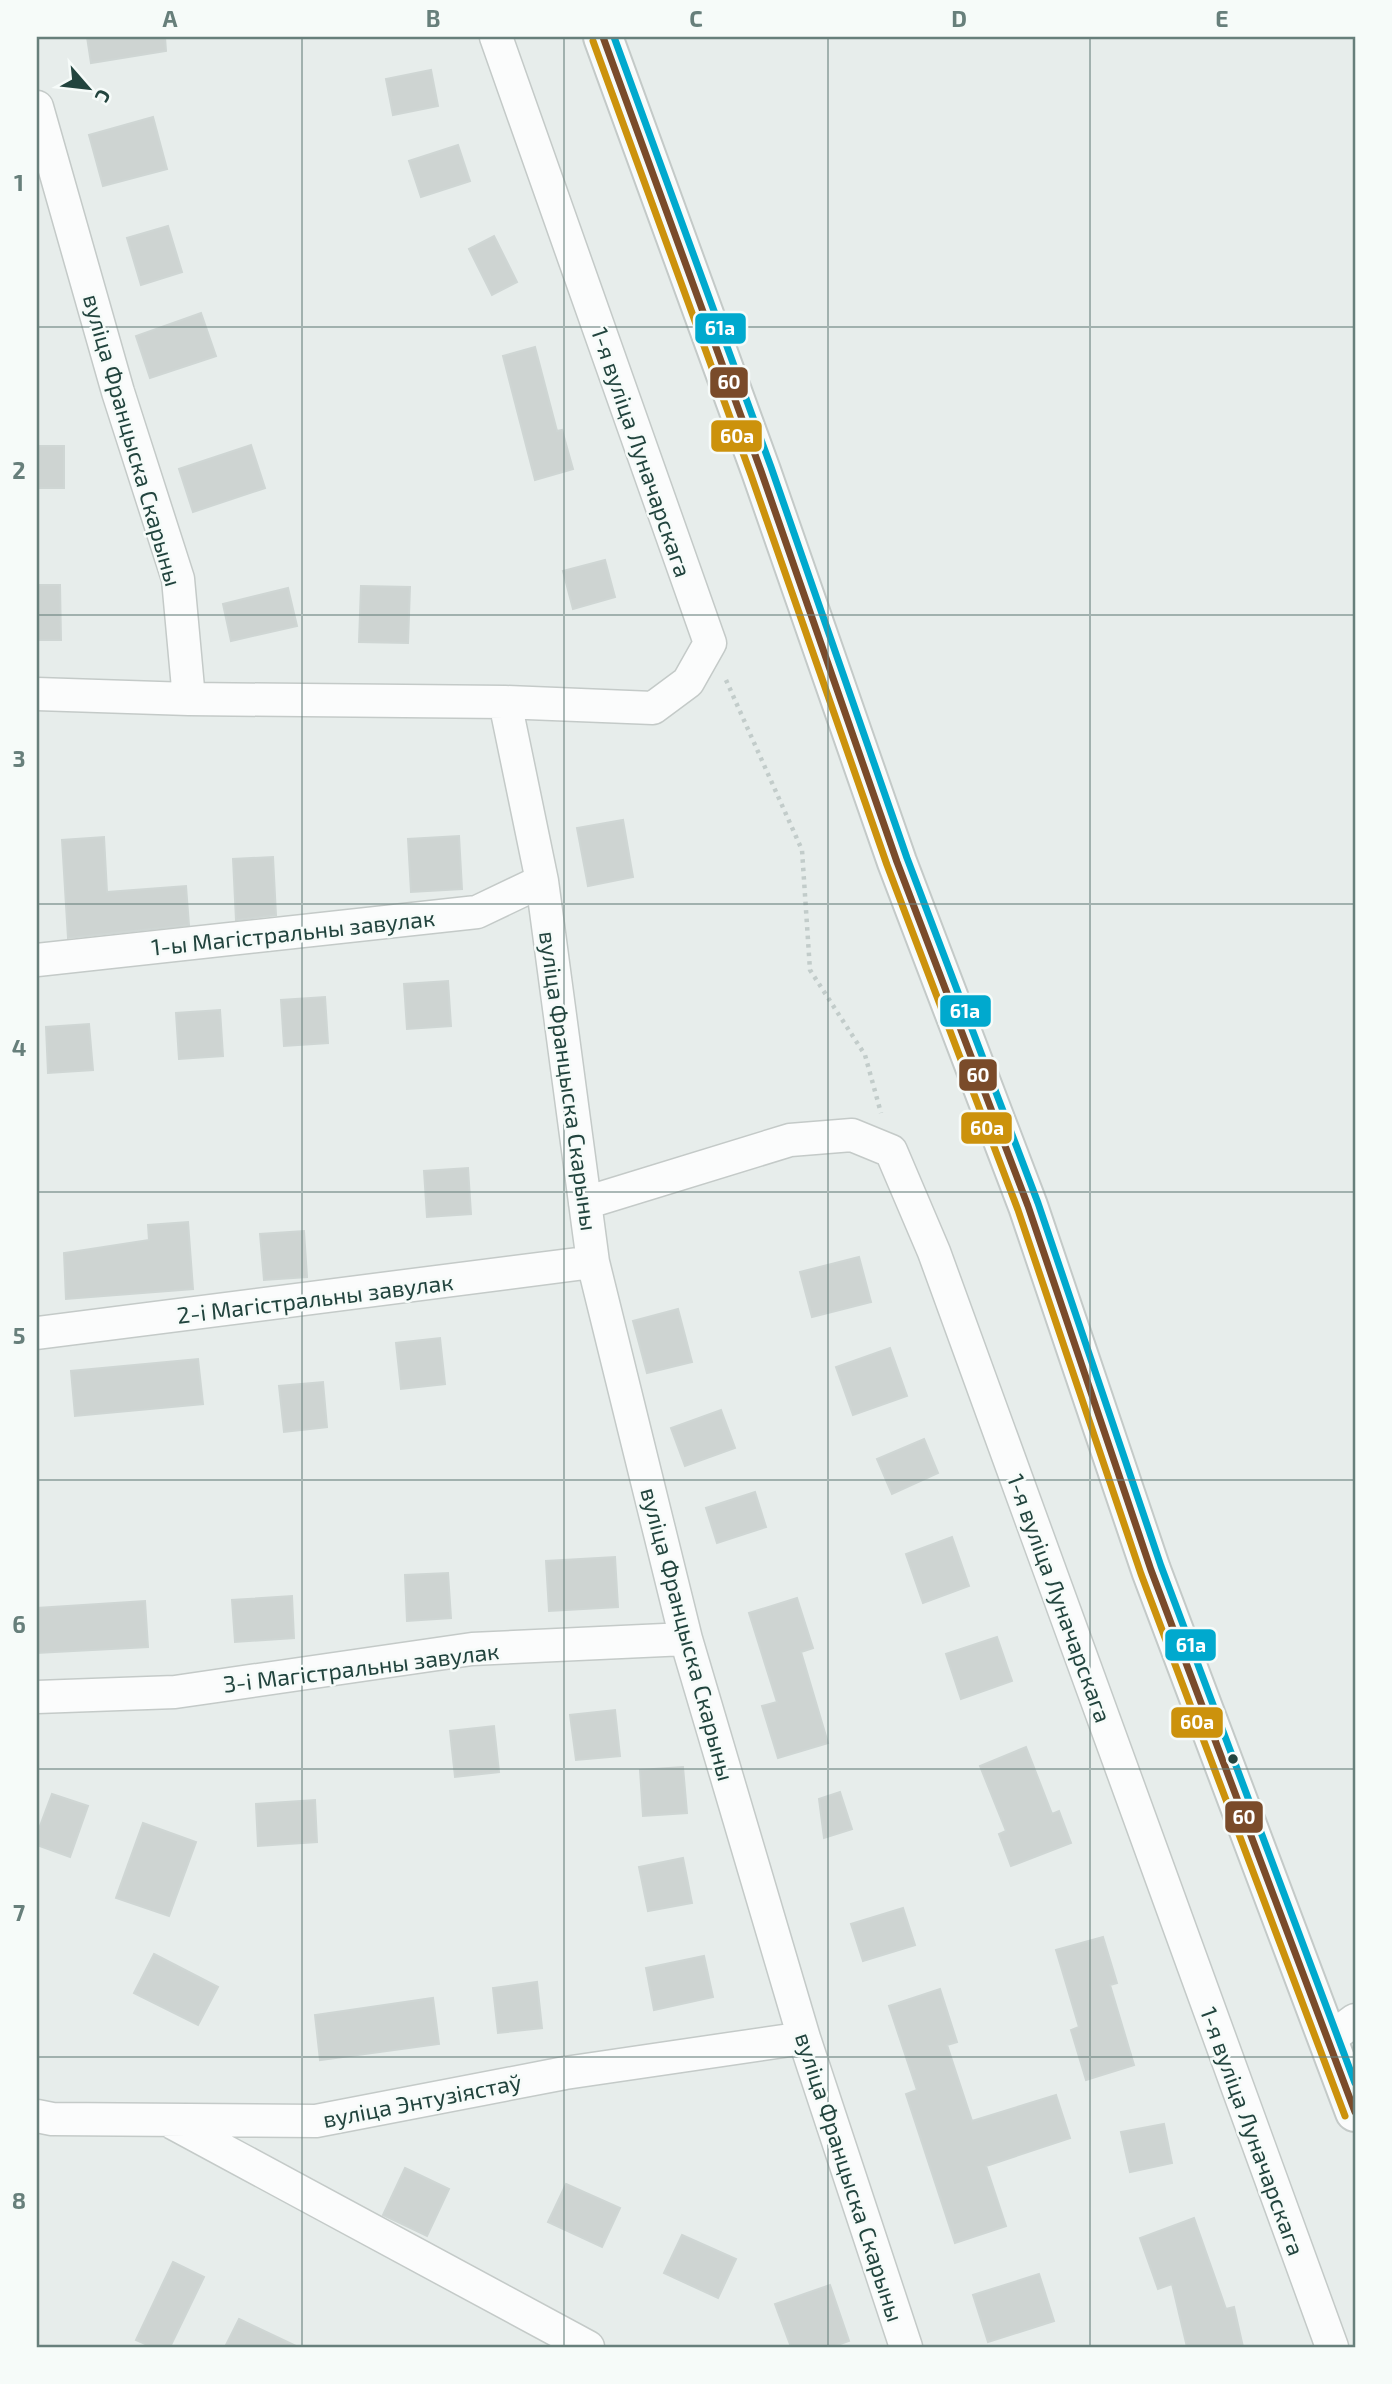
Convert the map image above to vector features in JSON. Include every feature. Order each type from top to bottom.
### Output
[{"type":"street","name":"1-я вуліца Луначарскага","points":[[496,37],[710,643]]},
{"type":"street","points":[[603,37],[761,471],[897,862],[1028,1206],[1151,1570],[1222,1764],[1342,2030],[1355,2112]]},
{"type":"street","name":"вуліца Францыска Скарыны","points":[[37,107],[118,392],[177,579],[189,699]]},
{"type":"street","points":[[37,694],[189,699],[505,702],[653,708],[688,682],[710,643]]},
{"type":"street","name":"вуліца Францыска Скарыны","points":[[505,702],[542,881],[593,1262],[686,1639],[804,2038],[906,2347]]},
{"type":"street","name":"1-ы Магістральны завулак","points":[[37,960],[477,912],[542,881]]},
{"type":"street","points":[[585,1203],[790,1140],[852,1135],[891,1150]]},
{"type":"street","name":"1-я вуліца Луначарскага","points":[[891,1150],[934,1252],[1332,2347]]},
{"type":"street","name":"2-і Магістральны завулак","points":[[37,1333],[593,1262]]},
{"type":"street","name":"3-і Магістральны завулак","points":[[37,1697],[175,1692],[472,1649],[686,1639]]},
{"type":"street","name":"вуліца Энтузіястаў","points":[[37,2116],[52,2119],[316,2121],[565,2073],[804,2038]]},
{"type":"street","points":[[170,2121],[588,2347]]},
{"type":"path","points":[[710,643],[802,850],[810,970],[865,1055],[891,1150]]},
{"type":"building","points":[[87,37],[165,37],[166,51],[91,63]]},
{"type":"building","points":[[431,70],[438,106],[393,115],[386,79]]},
{"type":"building","points":[[153,117],[167,169],[103,186],[89,135]]},
{"type":"building","points":[[458,145],[470,181],[421,197],[409,161]]},
{"type":"building","points":[[168,226],[182,272],[141,285],[127,238]]},
{"type":"building","points":[[494,236],[517,282],[492,295],[469,249]]},
{"type":"building","points":[[201,313],[216,356],[150,378],[136,336]]},
{"type":"building","points":[[535,347],[557,431],[562,430],[573,469],[535,480],[503,356]]},
{"type":"building","points":[[251,445],[265,488],[193,512],[179,469]]},
{"type":"building","points":[[37,446],[64,446],[64,488],[37,488]]},
{"type":"building","points":[[605,560],[615,597],[573,609],[563,571]]},
{"type":"building","points":[[37,585],[60,585],[61,640],[37,640]]},
{"type":"building","points":[[361,586],[410,587],[408,643],[359,642]]},
{"type":"building","points":[[288,588],[297,626],[231,641],[223,604]]},
{"type":"building","points":[[623,820],[633,877],[588,886],[577,828]]},
{"type":"building","points":[[459,836],[462,889],[411,892],[408,839]]},
{"type":"building","points":[[104,837],[107,892],[186,886],[189,925],[68,938],[62,840]]},
{"type":"building","points":[[273,857],[276,915],[236,920],[233,859]]},
{"type":"building","points":[[448,981],[451,1026],[407,1029],[404,984]]},
{"type":"building","points":[[325,997],[328,1043],[284,1046],[281,1000]]},
{"type":"building","points":[[220,1010],[223,1056],[179,1059],[176,1013]]},
{"type":"building","points":[[89,1024],[93,1070],[48,1073],[46,1027]]},
{"type":"building","points":[[468,1168],[471,1214],[427,1217],[424,1171]]},
{"type":"building","points":[[188,1222],[193,1289],[66,1299],[64,1253],[149,1240],[148,1225]]},
{"type":"building","points":[[304,1231],[307,1277],[264,1280],[260,1234]]},
{"type":"building","points":[[859,1257],[871,1302],[812,1317],[800,1272]]},
{"type":"building","points":[[678,1309],[692,1362],[647,1373],[633,1321]]},
{"type":"building","points":[[440,1338],[445,1384],[401,1389],[396,1343]]},
{"type":"building","points":[[890,1348],[907,1396],[853,1415],[836,1367]]},
{"type":"building","points":[[198,1359],[203,1404],[75,1416],[71,1371]]},
{"type":"building","points":[[323,1382],[327,1427],[284,1432],[279,1386]]},
{"type":"building","points":[[721,1410],[735,1448],[685,1466],[671,1428]]},
{"type":"building","points":[[924,1439],[938,1473],[892,1494],[877,1459]]},
{"type":"building","points":[[755,1492],[766,1527],[717,1543],[706,1508]]},
{"type":"building","points":[[952,1537],[969,1586],[923,1603],[906,1554]]},
{"type":"building","points":[[615,1557],[618,1607],[549,1611],[546,1561]]},
{"type":"building","points":[[448,1573],[451,1618],[407,1621],[405,1575]]},
{"type":"building","points":[[292,1596],[294,1638],[235,1642],[232,1600]]},
{"type":"building","points":[[797,1598],[813,1648],[801,1652],[828,1743],[778,1758],[762,1706],[777,1702],[749,1613]]},
{"type":"building","points":[[145,1601],[148,1647],[37,1653],[37,1608]]},
{"type":"building","points":[[997,1637],[1012,1681],[961,1699],[946,1654]]},
{"type":"building","points":[[615,1710],[620,1756],[576,1760],[570,1715]]},
{"type":"building","points":[[494,1726],[499,1772],[455,1777],[450,1731]]},
{"type":"building","points":[[1026,1747],[1052,1814],[1059,1811],[1071,1843],[1011,1866],[999,1834],[1006,1831],[980,1766]]},
{"type":"building","points":[[683,1767],[687,1813],[643,1816],[640,1770]]},
{"type":"building","points":[[840,1792],[852,1829],[824,1838],[819,1799]]},
{"type":"building","points":[[52,1794],[88,1806],[70,1857],[37,1845],[37,1834]]},
{"type":"building","points":[[315,1800],[317,1842],[258,1846],[256,1804]]},
{"type":"building","points":[[143,1823],[196,1842],[169,1916],[116,1898]]},
{"type":"building","points":[[683,1858],[692,1903],[648,1911],[639,1867]]},
{"type":"building","points":[[903,1908],[915,1945],[863,1961],[851,1924]]},
{"type":"building","points":[[1103,1937],[1117,1983],[1110,1985],[1134,2065],[1086,2080],[1071,2030],[1079,2027],[1056,1950]]},
{"type":"building","points":[[154,1954],[218,1987],[198,2025],[134,1993]]},
{"type":"building","points":[[704,1956],[713,1997],[654,2010],[646,1968]]},
{"type":"building","points":[[537,1982],[542,2028],[498,2033],[493,1988]]},
{"type":"building","points":[[940,1989],[957,2042],[947,2045],[972,2121],[1056,2095],[1070,2138],[986,2166],[1006,2226],[955,2243],[906,2094],[917,2090],[889,2006]]},
{"type":"building","points":[[433,1998],[439,2044],[320,2060],[315,2015]]},
{"type":"building","points":[[1164,2124],[1172,2163],[1130,2172],[1121,2132]]},
{"type":"building","points":[[405,2168],[449,2189],[427,2236],[383,2215]]},
{"type":"building","points":[[566,2184],[620,2208],[602,2247],[548,2222]]},
{"type":"building","points":[[1194,2218],[1226,2309],[1234,2307],[1243,2347],[1187,2347],[1172,2284],[1158,2289],[1140,2238]]},
{"type":"building","points":[[682,2235],[736,2259],[718,2298],[664,2273]]},
{"type":"building","points":[[173,2262],[204,2277],[170,2347],[152,2347],[136,2340]]},
{"type":"building","points":[[1039,2274],[1054,2321],[988,2342],[973,2295]]},
{"type":"building","points":[[830,2285],[849,2341],[832,2347],[791,2347],[775,2304]]},
{"type":"building","points":[[239,2319],[298,2347],[225,2347]]},
{"type":"transit line","name":"60","points":[[603,37],[761,471],[897,862],[1028,1206],[1151,1570],[1355,2112]]},
{"type":"transit line","name":"61а","points":[[614,37],[771,467],[907,858],[1038,1203],[1161,1566],[1355,2083]]},
{"type":"transit line","name":"60а","points":[[593,41],[751,475],[887,865],[1018,1210],[1141,1574],[1345,2116]]}]
